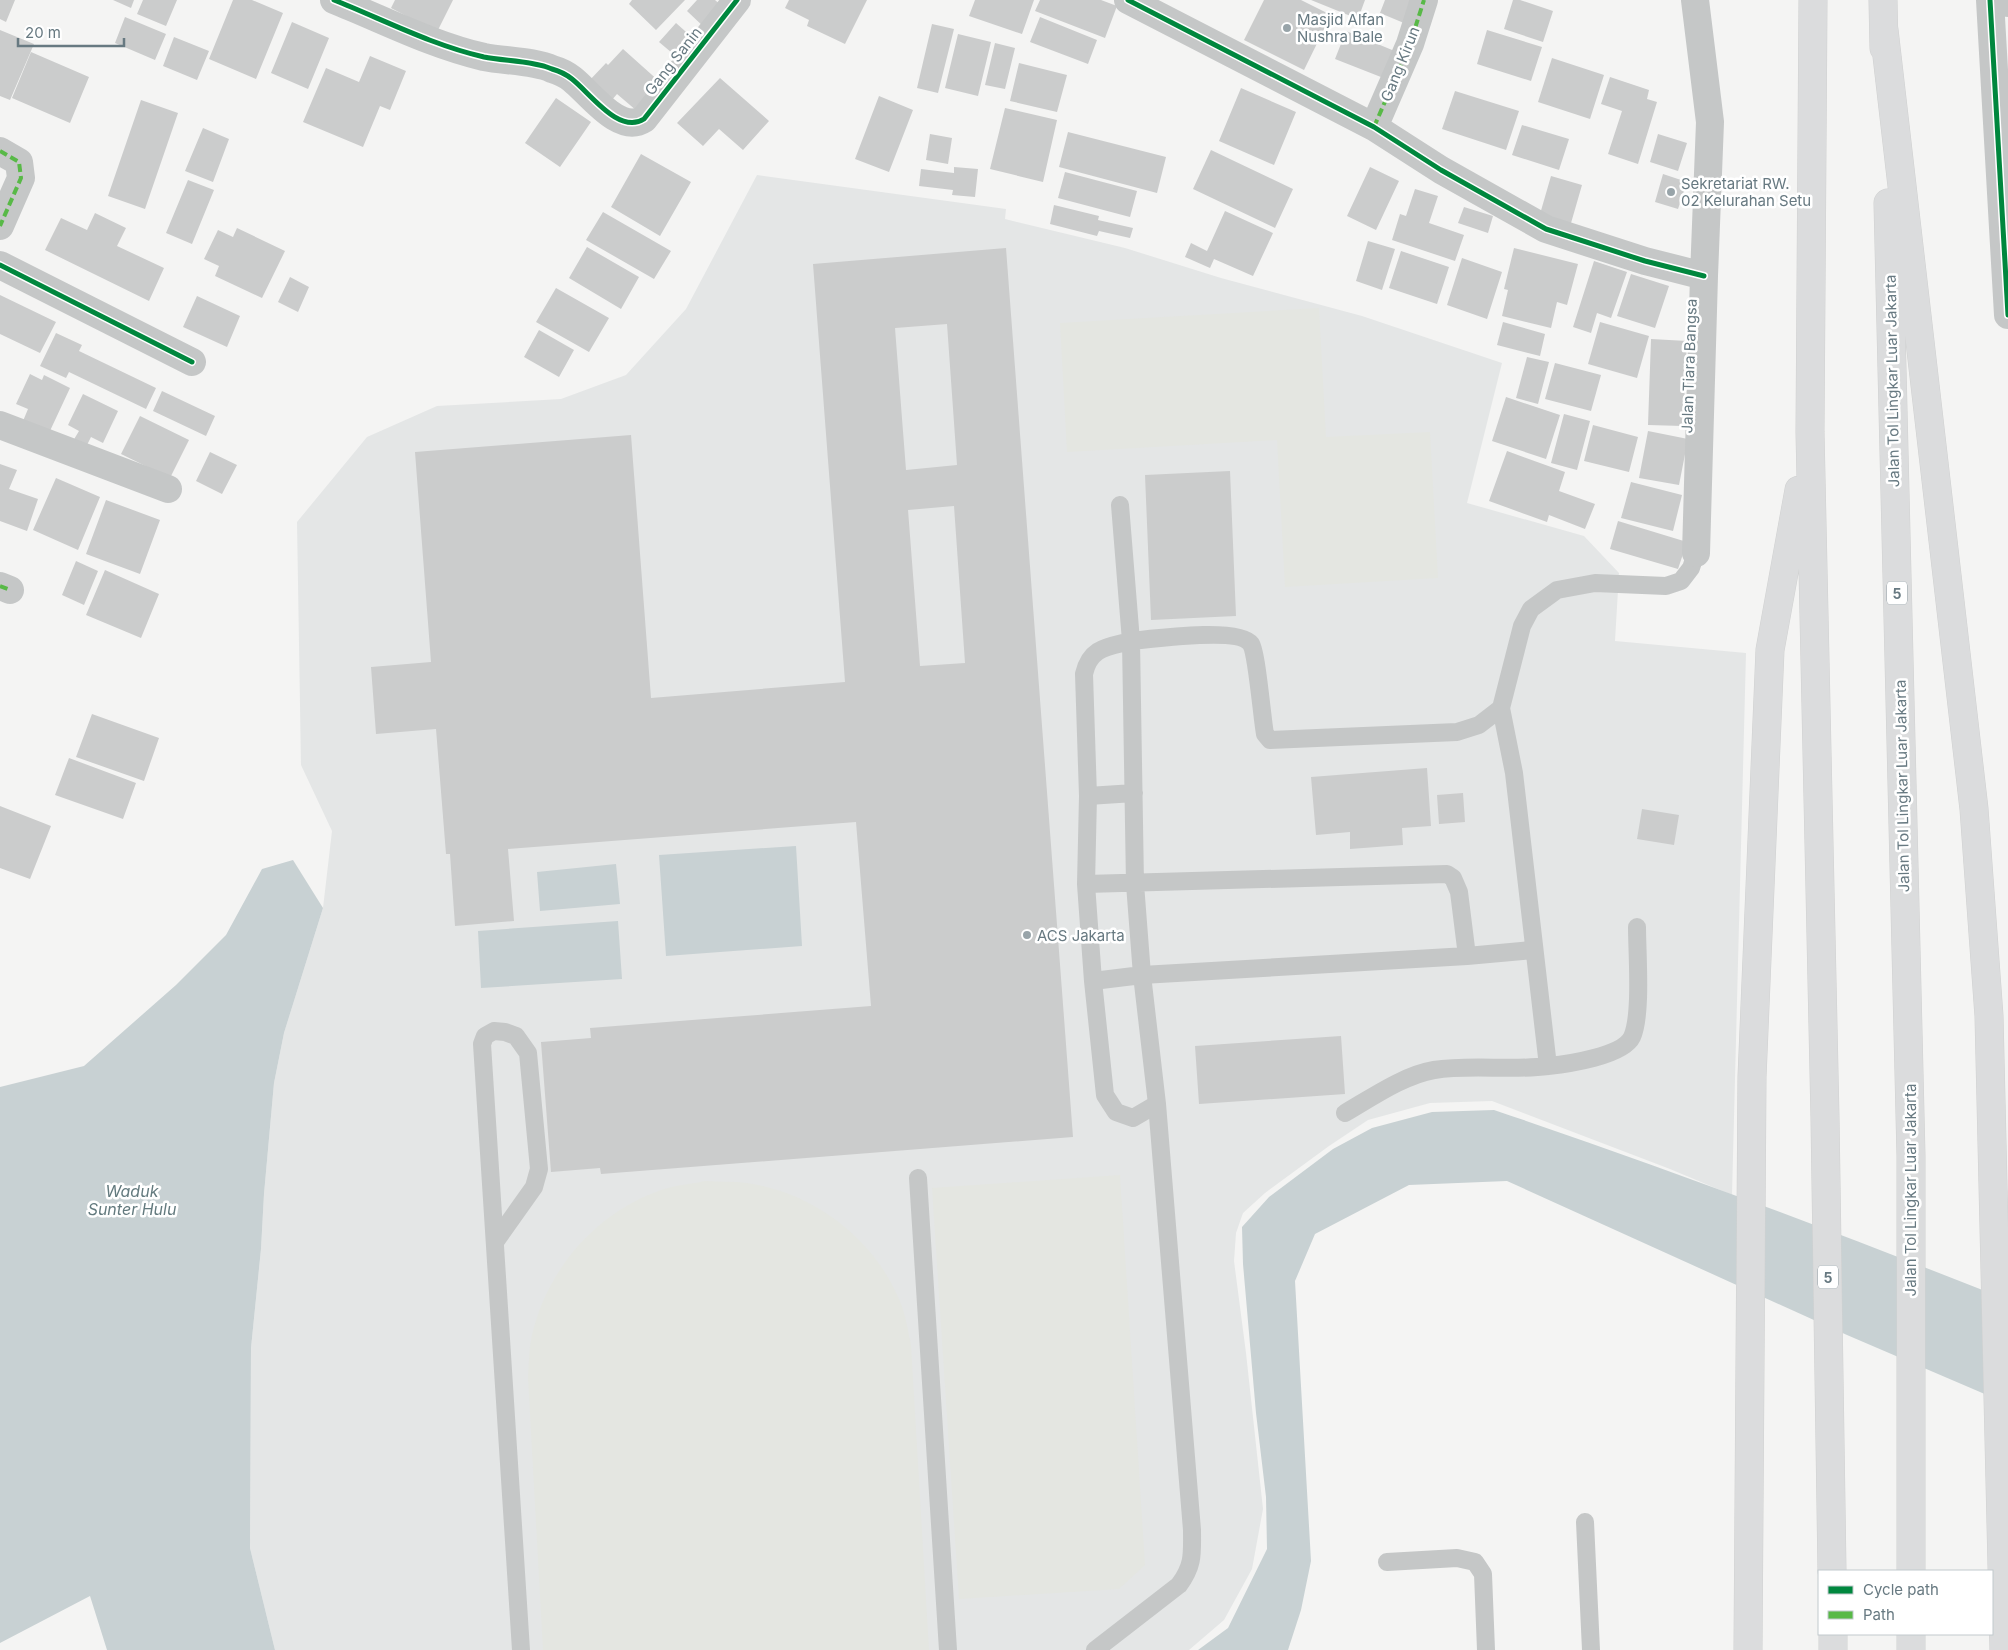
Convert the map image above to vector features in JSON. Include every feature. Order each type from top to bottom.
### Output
[{"type":"highway","name":"5","points":[[1813,0],[1810,432],[1825,1118],[1832,1570]]},
{"type":"highway","name":"Jalan Tol Lingkar Luar Jakarta","points":[[1883,0],[1910,1156],[1911,1570]]},
{"type":"highway","points":[[1884,30],[1974,809],[1989,1016],[2004,1650]]},
{"type":"highway","points":[[1748,1650],[1752,1077],[1770,650],[1810,432]]},
{"type":"highway","points":[[1833,1635],[1833,1650]]},
{"type":"highway","points":[[1911,1635],[1912,1650]]},
{"type":"street","name":"Gang Sanin","points":[[334,0],[434,41],[484,56],[550,68],[572,79],[615,118],[638,123],[644,119],[737,0]]},
{"type":"street","points":[[1128,0],[1374,127],[1441,170],[1546,229],[1704,276]]},
{"type":"street","name":"Gang Kirun","points":[[1374,127],[1410,44],[1424,0]]},
{"type":"street","name":"Jalan Tiara Bangsa","points":[[1695,0],[1710,122],[1696,553]]},
{"type":"street","points":[[1990,0],[2008,315]]},
{"type":"street","points":[[2001,0],[2008,2]]},
{"type":"street","points":[[0,151],[19,162],[21,178],[0,226]]},
{"type":"street","points":[[0,264],[192,362]]},
{"type":"street","points":[[0,424],[168,489]]},
{"type":"lane","points":[[1096,1650],[1179,1585],[1188,1574],[1192,1561],[1191,1520],[1158,1104],[1142,975],[1135,884],[1131,641],[1120,505]]},
{"type":"lane","points":[[1548,1066],[1533,950],[1514,773],[1501,708],[1522,626],[1531,608],[1557,590],[1595,583],[1666,586],[1681,581],[1691,568],[1696,553]]},
{"type":"lane","points":[[1158,1104],[1133,1118],[1116,1112],[1105,1095],[1093,981],[1086,884],[1088,796],[1084,674],[1093,654],[1102,649],[1131,641],[1176,636],[1240,636],[1250,644],[1255,658],[1265,734],[1270,740],[1457,732],[1479,725],[1501,708]]},
{"type":"lane","points":[[1088,796],[1134,794]]},
{"type":"lane","points":[[1086,884],[1447,874],[1453,878],[1460,892],[1467,956]]},
{"type":"lane","points":[[1345,1113],[1412,1076],[1434,1070],[1548,1066],[1617,1050],[1627,1044],[1632,1037],[1637,1012],[1638,927]]},
{"type":"lane","points":[[1093,981],[1142,975],[1467,956],[1533,950]]},
{"type":"lane","points":[[495,1242],[534,1188],[538,1168],[528,1053],[516,1036],[506,1032],[494,1031],[485,1036],[482,1044],[521,1650]]},
{"type":"lane","points":[[918,1178],[948,1650]]},
{"type":"lane","points":[[1585,1522],[1591,1650]]},
{"type":"lane","points":[[1387,1562],[1457,1558],[1475,1562],[1483,1574],[1486,1650]]},
{"type":"shaded area","name":"ACS Jakarta","points":[[757,175],[1006,209],[1005,219],[1125,248],[1221,278],[1362,316],[1502,363],[1467,503],[1584,536],[1619,573],[1615,641],[1746,653],[1732,1195],[1670,1169],[1492,1101],[1430,1103],[1368,1120],[1265,1193],[1243,1213],[1236,1233],[1234,1261],[1263,1509],[1252,1569],[1224,1620],[1189,1650],[275,1650],[250,1548],[251,1348],[274,1083],[284,1033],[323,908],[332,831],[301,765],[297,522],[367,437],[437,406],[561,399],[626,375],[686,309]]},
{"type":"shaded area","points":[[1319,308],[1326,437],[1430,432],[1438,578],[1285,587],[1277,440],[1067,452],[1060,323]]},
{"type":"shaded area","points":[[1120,1175],[1145,1565],[1119,1589],[959,1599],[932,1188]]},
{"type":"shaded area","points":[[705,1181],[742,1182],[772,1188],[796,1197],[819,1209],[840,1223],[859,1240],[890,1281],[901,1304],[911,1345],[929,1650],[543,1650],[528,1377],[531,1340],[540,1310],[550,1287],[563,1265],[597,1227],[640,1199],[664,1189]]},
{"type":"water","points":[[796,846],[802,946],[666,956],[659,855]]},
{"type":"water","name":"Waduk Sunter Hulu","points":[[293,860],[323,908],[284,1033],[274,1083],[251,1348],[250,1548],[275,1650],[107,1650],[90,1596],[0,1643],[0,1087],[84,1066],[176,985],[226,935],[262,869]]},
{"type":"water","points":[[616,864],[620,904],[540,911],[537,872]]},
{"type":"water","points":[[618,921],[622,979],[481,988],[478,931]]},
{"type":"water","points":[[1494,1110],[1752,1202],[2008,1300],[2008,1404],[1847,1335],[1507,1181],[1409,1185],[1315,1234],[1295,1281],[1311,1561],[1301,1610],[1288,1650],[1198,1650],[1228,1628],[1267,1549],[1266,1497],[1256,1413],[1243,1264],[1242,1227],[1269,1197],[1333,1149],[1372,1128],[1432,1112]]},
{"type":"building","points":[[0,0],[15,0],[6,22],[0,19]]},
{"type":"building","points":[[113,0],[134,0],[131,8]]},
{"type":"building","points":[[143,0],[177,0],[166,26],[137,14]]},
{"type":"building","points":[[233,0],[252,0],[283,13],[256,79],[209,59]]},
{"type":"building","points":[[395,0],[453,0],[437,32],[391,8]]},
{"type":"building","points":[[632,0],[685,0],[656,30],[629,4]]},
{"type":"building","points":[[697,0],[715,0],[725,9],[706,29],[687,11]]},
{"type":"building","points":[[789,0],[867,0],[845,44],[807,26],[809,20],[785,8]]},
{"type":"building","points":[[975,0],[1034,0],[1022,34],[969,16]]},
{"type":"building","points":[[1040,0],[1101,0],[1117,6],[1105,38],[1035,11]]},
{"type":"building","name":"Masjid Alfan Nushra Bale","points":[[1264,0],[1301,0],[1331,15],[1304,70],[1244,40]]},
{"type":"building","points":[[1311,0],[1365,0],[1358,19]]},
{"type":"building","points":[[1385,0],[1422,0],[1411,26],[1380,13]]},
{"type":"building","points":[[1513,0],[1520,0],[1553,11],[1543,42],[1504,29]]},
{"type":"building","points":[[125,17],[166,34],[155,60],[115,43]]},
{"type":"building","points":[[1040,17],[1097,40],[1088,64],[1030,42]]},
{"type":"building","points":[[292,22],[329,38],[308,89],[271,73]]},
{"type":"building","points":[[676,23],[694,39],[678,58],[659,42]]},
{"type":"building","points":[[932,24],[954,29],[938,93],[917,88]]},
{"type":"building","points":[[0,30],[34,44],[10,100],[0,96]]},
{"type":"building","points":[[1487,30],[1542,47],[1531,81],[1477,64]]},
{"type":"building","points":[[1346,31],[1397,52],[1386,79],[1335,59]]},
{"type":"building","points":[[958,34],[991,42],[978,96],[945,88]]},
{"type":"building","points":[[174,37],[209,51],[197,80],[163,66]]},
{"type":"building","points":[[995,43],[1015,48],[1005,89],[985,85]]},
{"type":"building","points":[[623,49],[661,83],[637,111],[617,94],[611,101],[588,82]]},
{"type":"building","points":[[31,52],[89,77],[70,123],[12,98]]},
{"type":"building","points":[[370,56],[406,71],[390,110],[380,106],[363,147],[303,122],[326,68],[359,82]]},
{"type":"building","points":[[1552,58],[1604,75],[1590,119],[1538,102]]},
{"type":"building","points":[[1019,63],[1067,75],[1057,112],[1010,101]]},
{"type":"building","points":[[1610,77],[1649,90],[1647,99],[1657,102],[1638,164],[1608,154],[1622,111],[1601,104]]},
{"type":"building","points":[[720,78],[769,121],[743,150],[719,129],[703,146],[677,123]]},
{"type":"building","points":[[1241,88],[1296,112],[1274,165],[1219,141]]},
{"type":"building","points":[[1455,91],[1519,111],[1506,150],[1442,129]]},
{"type":"building","points":[[879,96],[913,110],[889,172],[855,159]]},
{"type":"building","points":[[556,98],[591,122],[560,167],[525,143]]},
{"type":"building","points":[[141,100],[178,113],[145,209],[108,196]]},
{"type":"building","points":[[1005,108],[1057,120],[1043,182],[990,169]]},
{"type":"building","points":[[1522,125],[1569,139],[1559,170],[1512,155]]},
{"type":"building","points":[[203,128],[229,139],[213,182],[185,171]]},
{"type":"building","points":[[1068,132],[1166,157],[1157,193],[1059,167]]},
{"type":"building","points":[[930,134],[952,138],[948,164],[926,160]]},
{"type":"building","points":[[1658,134],[1687,143],[1678,171],[1650,162]]},
{"type":"building","points":[[1211,150],[1293,189],[1275,228],[1193,189]]},
{"type":"building","points":[[641,154],[691,182],[660,236],[611,207]]},
{"type":"building","points":[[954,167],[978,169],[975,197],[952,195],[953,190],[919,186],[921,169],[954,173]]},
{"type":"building","points":[[1370,167],[1399,181],[1376,230],[1347,216]]},
{"type":"building","points":[[1065,172],[1137,191],[1130,217],[1058,198]]},
{"type":"building","name":"Sekretariat RW. 02 Kelurahan Setu","points":[[1663,174],[1687,182],[1678,209],[1655,202]]},
{"type":"building","points":[[1551,176],[1582,185],[1569,230],[1538,221]]},
{"type":"building","points":[[188,180],[214,190],[192,244],[166,233]]},
{"type":"building","points":[[1415,189],[1438,196],[1429,223],[1464,235],[1455,261],[1392,240],[1400,214],[1406,216]]},
{"type":"building","points":[[1054,205],[1099,216],[1098,220],[1133,228],[1130,238],[1099,231],[1097,236],[1050,224]]},
{"type":"building","points":[[1464,207],[1493,216],[1488,233],[1458,223]]},
{"type":"building","points":[[1225,211],[1273,233],[1253,276],[1214,259],[1210,268],[1185,257],[1191,243],[1207,251]]},
{"type":"building","points":[[603,212],[671,251],[654,279],[586,240]]},
{"type":"building","points":[[95,213],[126,228],[117,246],[164,268],[149,301],[45,250],[61,218],[87,230]]},
{"type":"building","points":[[237,228],[285,251],[262,298],[215,276],[219,266],[204,259],[218,230],[233,237]]},
{"type":"building","points":[[1368,241],[1395,249],[1382,290],[1356,281]]},
{"type":"building","points":[[587,247],[639,277],[621,309],[569,278]]},
{"type":"building","points":[[1006,248],[1073,1137],[601,1174],[600,1168],[551,1172],[541,1042],[591,1038],[590,1028],[871,1006],[856,822],[508,849],[514,921],[455,926],[450,854],[446,854],[436,729],[376,734],[371,667],[431,662],[415,452],[631,435],[651,698],[845,682],[813,264]],"holes":[[[947,324],[957,465],[906,470],[895,328]],[[954,506],[965,663],[920,666],[908,510]]]},
{"type":"building","points":[[1514,248],[1578,264],[1567,305],[1557,302],[1551,328],[1502,316],[1508,290],[1504,289]]},
{"type":"building","points":[[1401,251],[1449,267],[1437,304],[1389,288]]},
{"type":"building","points":[[1462,258],[1502,272],[1487,319],[1447,305]]},
{"type":"building","points":[[1594,261],[1627,272],[1611,318],[1597,313],[1591,333],[1573,327]]},
{"type":"building","points":[[1631,274],[1669,286],[1655,328],[1617,316]]},
{"type":"building","points":[[290,277],[309,287],[298,312],[278,302]]},
{"type":"building","points":[[556,288],[609,318],[589,352],[536,322]]},
{"type":"building","points":[[0,295],[56,322],[40,353],[0,334]]},
{"type":"building","points":[[197,296],[240,316],[227,347],[183,327]]},
{"type":"building","points":[[1503,322],[1545,334],[1540,356],[1497,345]]},
{"type":"building","points":[[1600,322],[1649,336],[1637,378],[1588,364]]},
{"type":"building","points":[[539,330],[574,350],[559,377],[524,357]]},
{"type":"building","points":[[56,333],[82,345],[79,351],[156,388],[146,409],[69,372],[66,378],[40,366]]},
{"type":"building","points":[[1651,339],[1687,341],[1683,426],[1648,425]]},
{"type":"building","points":[[1527,357],[1549,362],[1538,404],[1516,398]]},
{"type":"building","points":[[1555,363],[1601,375],[1591,411],[1545,399]]},
{"type":"building","points":[[30,374],[42,380],[44,375],[70,388],[49,433],[23,421],[28,409],[16,404]]},
{"type":"building","points":[[162,391],[215,416],[206,436],[153,411]]},
{"type":"building","points":[[83,394],[118,411],[103,443],[91,437],[86,447],[73,441],[79,431],[68,425]]},
{"type":"building","points":[[1506,397],[1560,415],[1546,459],[1492,441]]},
{"type":"building","points":[[1564,414],[1590,421],[1577,470],[1551,463]]},
{"type":"building","points":[[140,416],[189,440],[170,478],[121,454]]},
{"type":"building","points":[[1593,425],[1638,437],[1629,472],[1584,461]]},
{"type":"building","points":[[1648,431],[1688,439],[1679,485],[1639,478]]},
{"type":"building","points":[[1507,451],[1565,472],[1559,491],[1595,504],[1585,529],[1549,515],[1547,522],[1489,501]]},
{"type":"building","points":[[210,452],[237,465],[222,494],[196,481]]},
{"type":"building","points":[[0,464],[17,470],[9,489],[38,499],[27,531],[0,521]]},
{"type":"building","points":[[1230,471],[1236,616],[1151,620],[1145,475]]},
{"type":"building","points":[[56,478],[100,497],[78,550],[33,530]]},
{"type":"building","points":[[1631,482],[1682,495],[1673,531],[1621,518]]},
{"type":"building","points":[[106,500],[160,520],[140,574],[86,554]]},
{"type":"building","points":[[1618,521],[1687,542],[1678,569],[1610,549]]},
{"type":"building","points":[[76,561],[98,571],[84,605],[62,595]]},
{"type":"building","points":[[105,570],[159,594],[141,638],[86,615]]},
{"type":"building","points":[[92,714],[159,738],[144,781],[76,757]]},
{"type":"building","points":[[69,758],[136,783],[123,819],[55,795]]},
{"type":"building","points":[[1427,768],[1431,826],[1402,828],[1403,845],[1350,849],[1350,832],[1316,835],[1311,777]]},
{"type":"building","points":[[1463,793],[1465,822],[1439,824],[1437,795]]},
{"type":"building","points":[[0,806],[51,826],[30,879],[0,868]]},
{"type":"building","points":[[1642,809],[1679,815],[1674,845],[1637,839]]},
{"type":"building","points":[[1341,1036],[1345,1094],[1199,1104],[1195,1046]]},
{"type":"marked path","points":[[1374,127],[1410,44],[1424,0]]},
{"type":"marked path","points":[[0,151],[19,162],[21,178],[0,226]]},
{"type":"marked path","points":[[0,586],[10,590]]},
{"type":"cycle path","points":[[334,0],[427,39],[465,52],[484,57],[545,66],[572,79],[615,117],[634,122],[644,119],[737,0]]},
{"type":"cycle path","points":[[1128,0],[1374,127],[1441,170],[1546,229],[1645,261],[1704,276]]},
{"type":"cycle path","points":[[1990,0],[2008,315]]},
{"type":"cycle path","points":[[0,265],[192,362]]},
{"type":"place","name":"Masjid Alfan Nushra Bale","points":[[1287,28]]},
{"type":"place","name":"Sekretariat RW. 02 Kelurahan Setu","points":[[1671,192]]},
{"type":"place","name":"ACS Jakarta","points":[[1027,935]]}]
